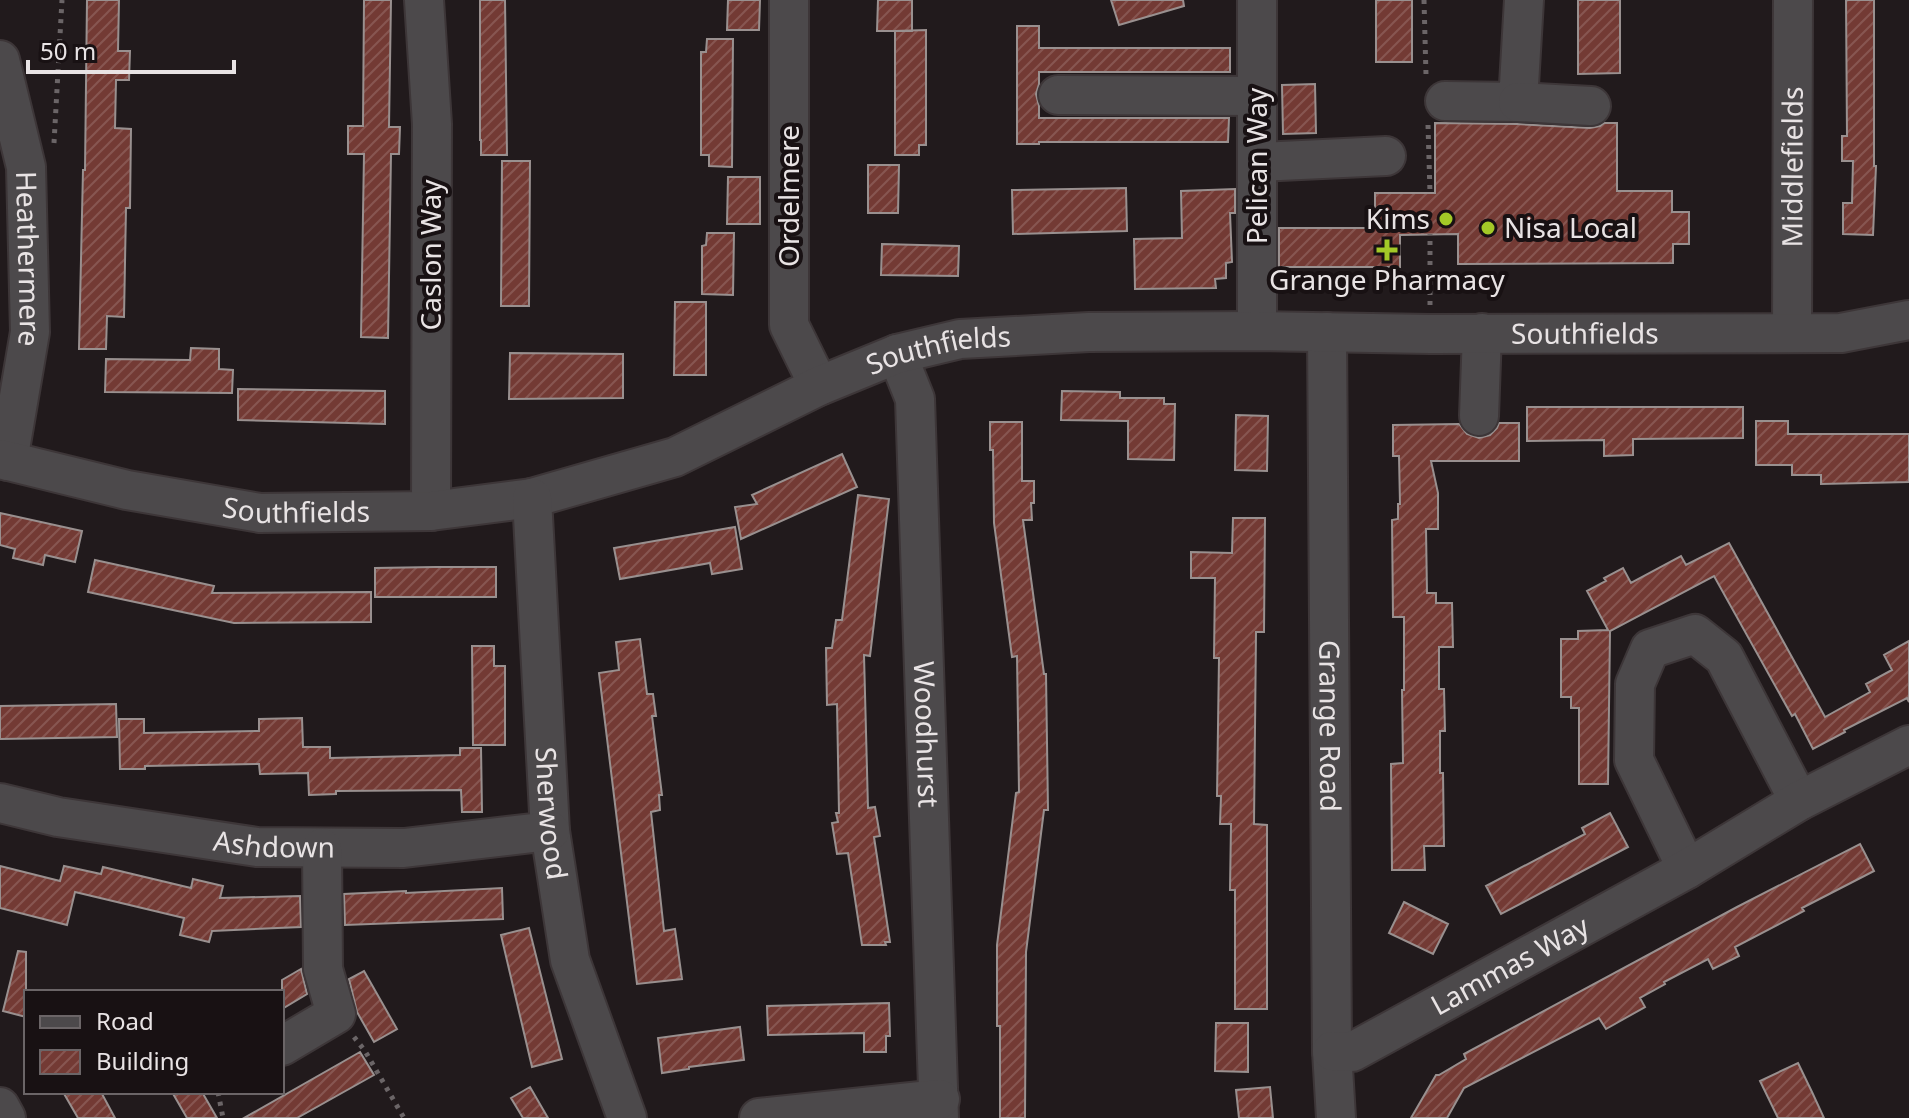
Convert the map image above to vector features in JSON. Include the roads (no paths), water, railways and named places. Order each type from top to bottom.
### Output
[{"type":"street","name":"Caslon Way","points":[[424,0],[432,124],[431,511]]},
{"type":"street","name":"Ordelmere","points":[[789,0],[789,325],[819,386]]},
{"type":"street","name":"Pelican Way","points":[[1257,0],[1257,331]]},
{"type":"street","points":[[1518,102],[1524,0]]},
{"type":"street","name":"Middlefields","points":[[1792,333],[1793,0]]},
{"type":"street","name":"Heathermere","points":[[0,60],[26,167],[30,332],[4,460]]},
{"type":"street","points":[[1058,95],[1257,96]]},
{"type":"street","points":[[1445,101],[1591,106]]},
{"type":"street","points":[[1258,162],[1386,156]]},
{"type":"street","name":"Southfields","points":[[4,460],[127,490],[260,513],[431,511],[532,498],[675,457],[819,386],[897,354],[960,339],[1089,332],[1841,333],[1909,320]]},
{"type":"street","name":"Grange Road","points":[[1327,332],[1332,1051],[1336,1118]]},
{"type":"street","points":[[1479,416],[1482,333]]},
{"type":"street","name":"Woodhurst","points":[[897,354],[915,399],[940,1109]]},
{"type":"street","name":"Sherwood","points":[[532,498],[550,831],[570,960],[627,1118]]},
{"type":"street","points":[[1687,869],[1634,760],[1635,684],[1650,649],[1695,634],[1724,657],[1799,801]]},
{"type":"street","name":"Lammas Way","points":[[1332,1051],[1352,1052],[1687,869],[1799,801],[1909,745]]},
{"type":"street","name":"Ashdown","points":[[0,803],[58,817],[257,847],[404,848],[550,831]]},
{"type":"street","points":[[284,1045],[336,1014],[323,969],[322,848]]},
{"type":"street","points":[[0,1107],[6,1118]]},
{"type":"street","points":[[759,1118],[940,1109]]},
{"type":"place","name":"Kims","points":[[1446,219]]},
{"type":"place","name":"Nisa Local","points":[[1488,228]]},
{"type":"place","name":"Grange Pharmacy","points":[[1387,250]]}]
